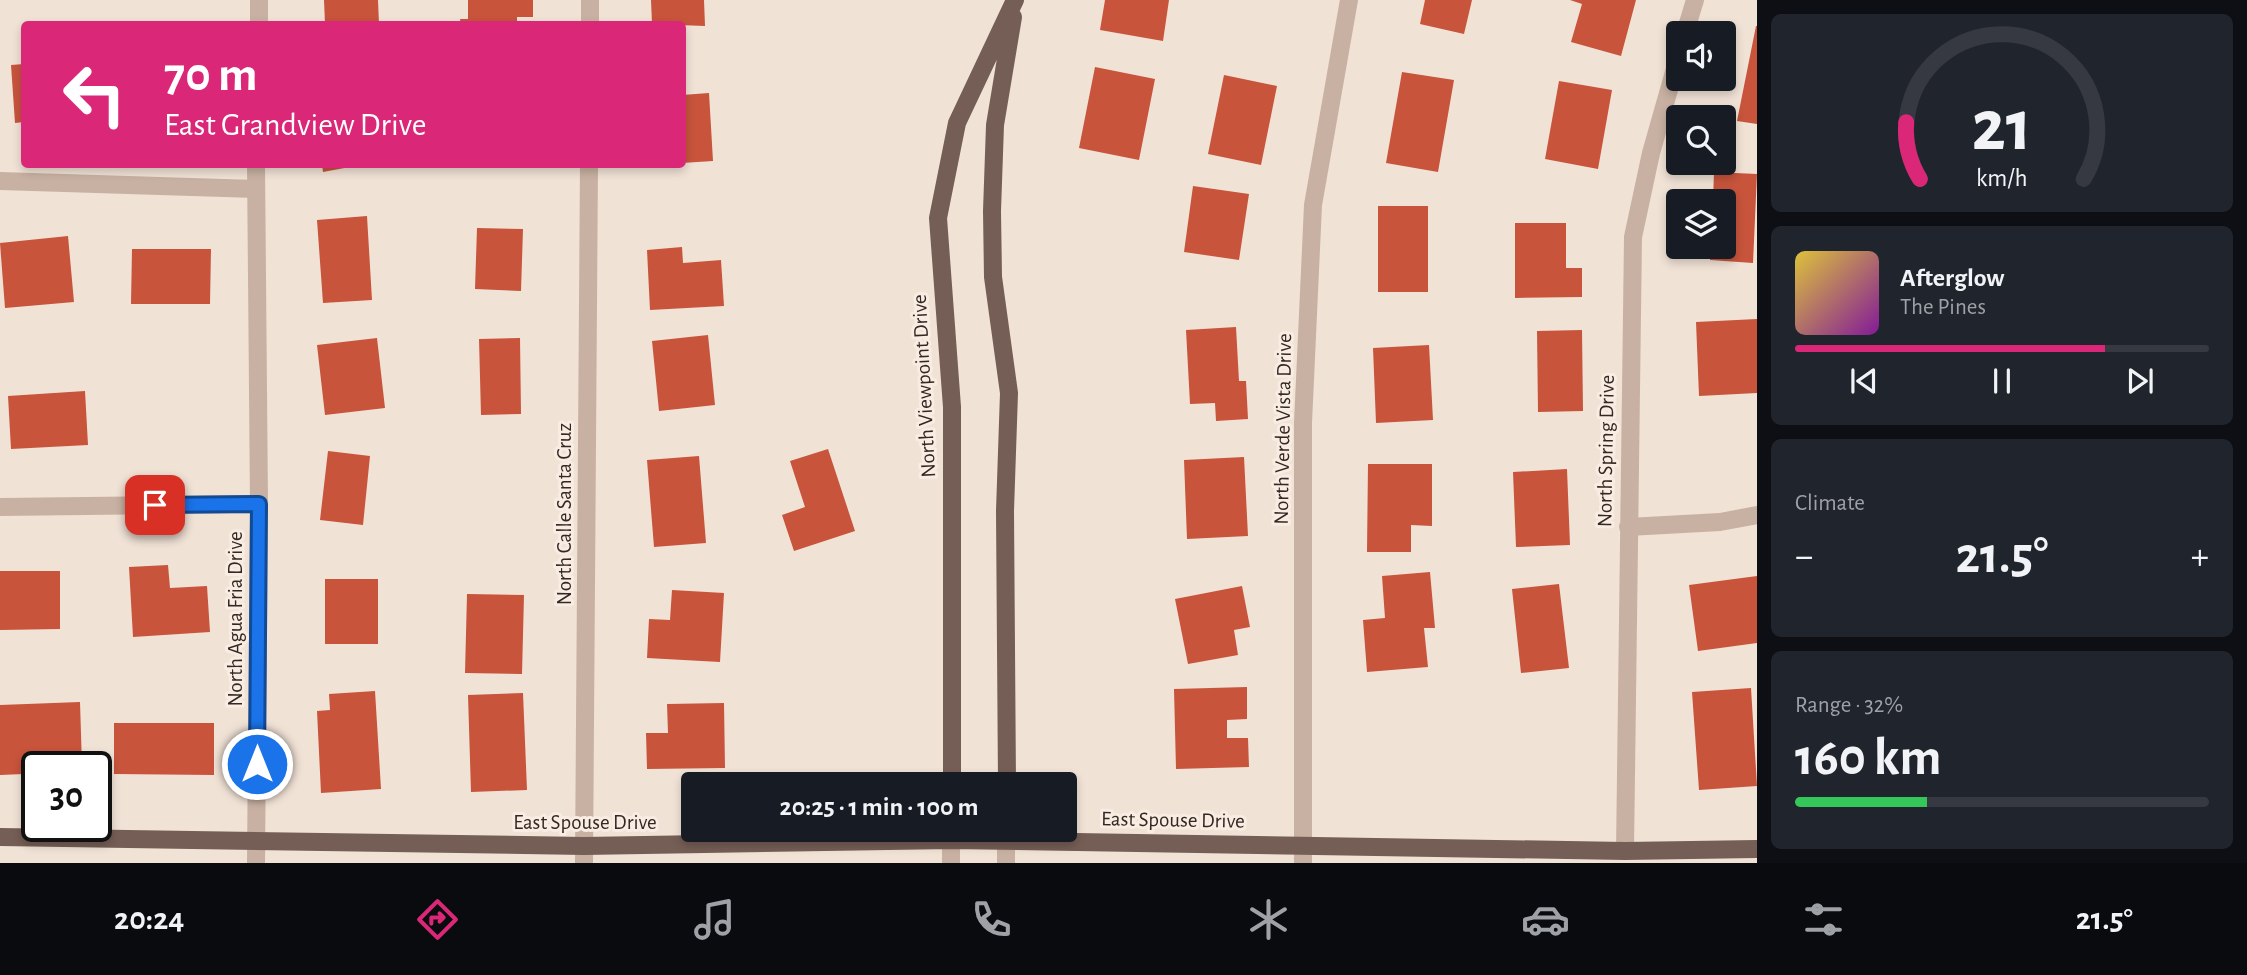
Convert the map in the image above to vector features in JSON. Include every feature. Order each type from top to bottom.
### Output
[{"type":"main road","name":"North Viewpoint Drive","points":[[952,772],[952,407],[939,218],[957,123],[1015,0]]},
{"type":"main road","name":"North Viewpoint Drive","points":[[1007,772],[1005,511],[1009,393],[993,277],[992,211],[995,125],[1015,0]]},
{"type":"main road","name":"East Spouse Drive","points":[[0,838],[256,842],[584,855],[823,842]]},
{"type":"main road","name":"East Spouse Drive","points":[[1077,840],[1303,854],[1757,849]]},
{"type":"street","points":[[259,21],[260,0]]},
{"type":"street","points":[[590,0],[590,21]]},
{"type":"street","name":"North Verde Vista Drive","points":[[1303,854],[1303,423],[1313,205],[1349,0]]},
{"type":"street","points":[[1689,21],[1695,0]]},
{"type":"street","name":"North Spring Drive","points":[[1625,851],[1633,237],[1651,153],[1669,91]]},
{"type":"street","name":"North Agua Fria Drive","points":[[256,168],[259,504],[256,863]]},
{"type":"street","name":"North Calle Santa Cruz","points":[[584,855],[589,168]]},
{"type":"street","points":[[0,181],[256,189]]},
{"type":"street","points":[[0,507],[259,504]]},
{"type":"street","points":[[1628,527],[1720,522],[1757,515]]},
{"type":"street","points":[[951,842],[951,863]]},
{"type":"street","points":[[1006,842],[1006,863]]},
{"type":"building","points":[[324,0],[378,0],[379,21],[325,21]]},
{"type":"building","points":[[468,0],[533,0],[533,17],[517,17],[517,21],[460,19],[468,19]]},
{"type":"building","points":[[651,0],[704,0],[705,26],[686,25],[686,21],[652,21]]},
{"type":"building","points":[[1105,0],[1169,0],[1163,41],[1100,30]]},
{"type":"building","points":[[1425,0],[1472,0],[1464,34],[1420,24]]},
{"type":"building","points":[[1570,0],[1636,0],[1621,56],[1571,42],[1582,4]]},
{"type":"building","points":[[1757,26],[1757,124],[1737,121]]},
{"type":"building","points":[[21,64],[21,122],[15,123],[11,65]]},
{"type":"building","points":[[1095,67],[1155,79],[1139,160],[1079,148]]},
{"type":"building","points":[[1402,72],[1454,80],[1438,172],[1386,163]]},
{"type":"building","points":[[1224,75],[1277,86],[1261,165],[1208,154]]},
{"type":"building","points":[[1559,81],[1612,90],[1598,169],[1545,159]]},
{"type":"building","points":[[709,93],[713,161],[686,163],[686,95]]},
{"type":"building","points":[[322,168],[344,168],[323,172]]},
{"type":"building","points":[[1757,174],[1753,263],[1710,260],[1736,259],[1736,189],[1713,189],[1714,175]]},
{"type":"building","points":[[1193,186],[1249,194],[1239,260],[1184,252]]},
{"type":"building","points":[[1378,206],[1428,206],[1428,292],[1378,292]]},
{"type":"building","points":[[367,216],[372,300],[323,303],[317,220]]},
{"type":"building","points":[[1515,223],[1566,223],[1566,268],[1582,268],[1582,297],[1515,298]]},
{"type":"building","points":[[477,228],[523,229],[521,291],[475,289]]},
{"type":"building","points":[[68,236],[74,302],[5,308],[0,243]]},
{"type":"building","points":[[682,247],[683,263],[721,260],[724,306],[650,310],[647,250]]},
{"type":"building","points":[[132,249],[211,249],[210,304],[131,304]]},
{"type":"building","points":[[1757,319],[1757,393],[1699,396],[1696,322]]},
{"type":"building","points":[[1236,327],[1239,381],[1246,381],[1248,419],[1216,421],[1215,403],[1190,404],[1186,330]]},
{"type":"building","points":[[1582,330],[1583,411],[1538,412],[1537,331]]},
{"type":"building","points":[[708,335],[715,405],[659,411],[652,341]]},
{"type":"building","points":[[377,338],[385,408],[325,415],[317,345]]},
{"type":"building","points":[[520,338],[521,414],[481,415],[479,339]]},
{"type":"building","points":[[1429,345],[1433,420],[1376,423],[1373,348]]},
{"type":"building","points":[[85,391],[88,445],[11,449],[8,396]]},
{"type":"building","points":[[828,449],[855,531],[794,551],[782,515],[805,507],[790,461]]},
{"type":"building","points":[[328,451],[370,456],[363,525],[320,520]]},
{"type":"building","points":[[699,456],[706,543],[654,547],[647,460]]},
{"type":"building","points":[[1244,457],[1248,536],[1187,539],[1184,460]]},
{"type":"building","points":[[1368,464],[1432,464],[1432,526],[1411,525],[1411,552],[1367,552]]},
{"type":"building","points":[[1567,469],[1570,545],[1516,547],[1513,472]]},
{"type":"building","points":[[168,565],[170,588],[207,586],[210,632],[133,637],[129,567]]},
{"type":"building","points":[[0,571],[60,571],[60,629],[0,630]]},
{"type":"building","points":[[1430,572],[1435,628],[1424,628],[1428,667],[1367,672],[1363,620],[1385,618],[1382,576]]},
{"type":"building","points":[[1757,576],[1757,643],[1698,651],[1689,585]]},
{"type":"building","points":[[325,579],[378,579],[378,644],[325,644]]},
{"type":"building","points":[[1559,584],[1569,668],[1521,673],[1512,589]]},
{"type":"building","points":[[1242,586],[1250,627],[1234,630],[1238,655],[1188,664],[1175,599]]},
{"type":"building","points":[[672,590],[724,593],[720,662],[647,658],[649,619],[670,620]]},
{"type":"building","points":[[467,594],[524,595],[522,674],[465,673]]},
{"type":"building","points":[[1247,687],[1247,719],[1227,720],[1227,738],[1248,738],[1249,767],[1176,769],[1174,689]]},
{"type":"building","points":[[1751,688],[1757,786],[1699,790],[1692,692]]},
{"type":"building","points":[[375,691],[381,789],[321,793],[317,711],[330,710],[329,694]]},
{"type":"building","points":[[523,693],[527,790],[471,792],[468,695]]},
{"type":"building","points":[[80,702],[82,751],[21,751],[21,774],[0,775],[0,705]]},
{"type":"building","points":[[724,703],[725,768],[647,769],[646,733],[668,733],[667,704]]},
{"type":"building","points":[[114,723],[214,723],[214,775],[114,774]]},
{"type":"route","points":[[155,505],[259,504],[257,764]]}]
